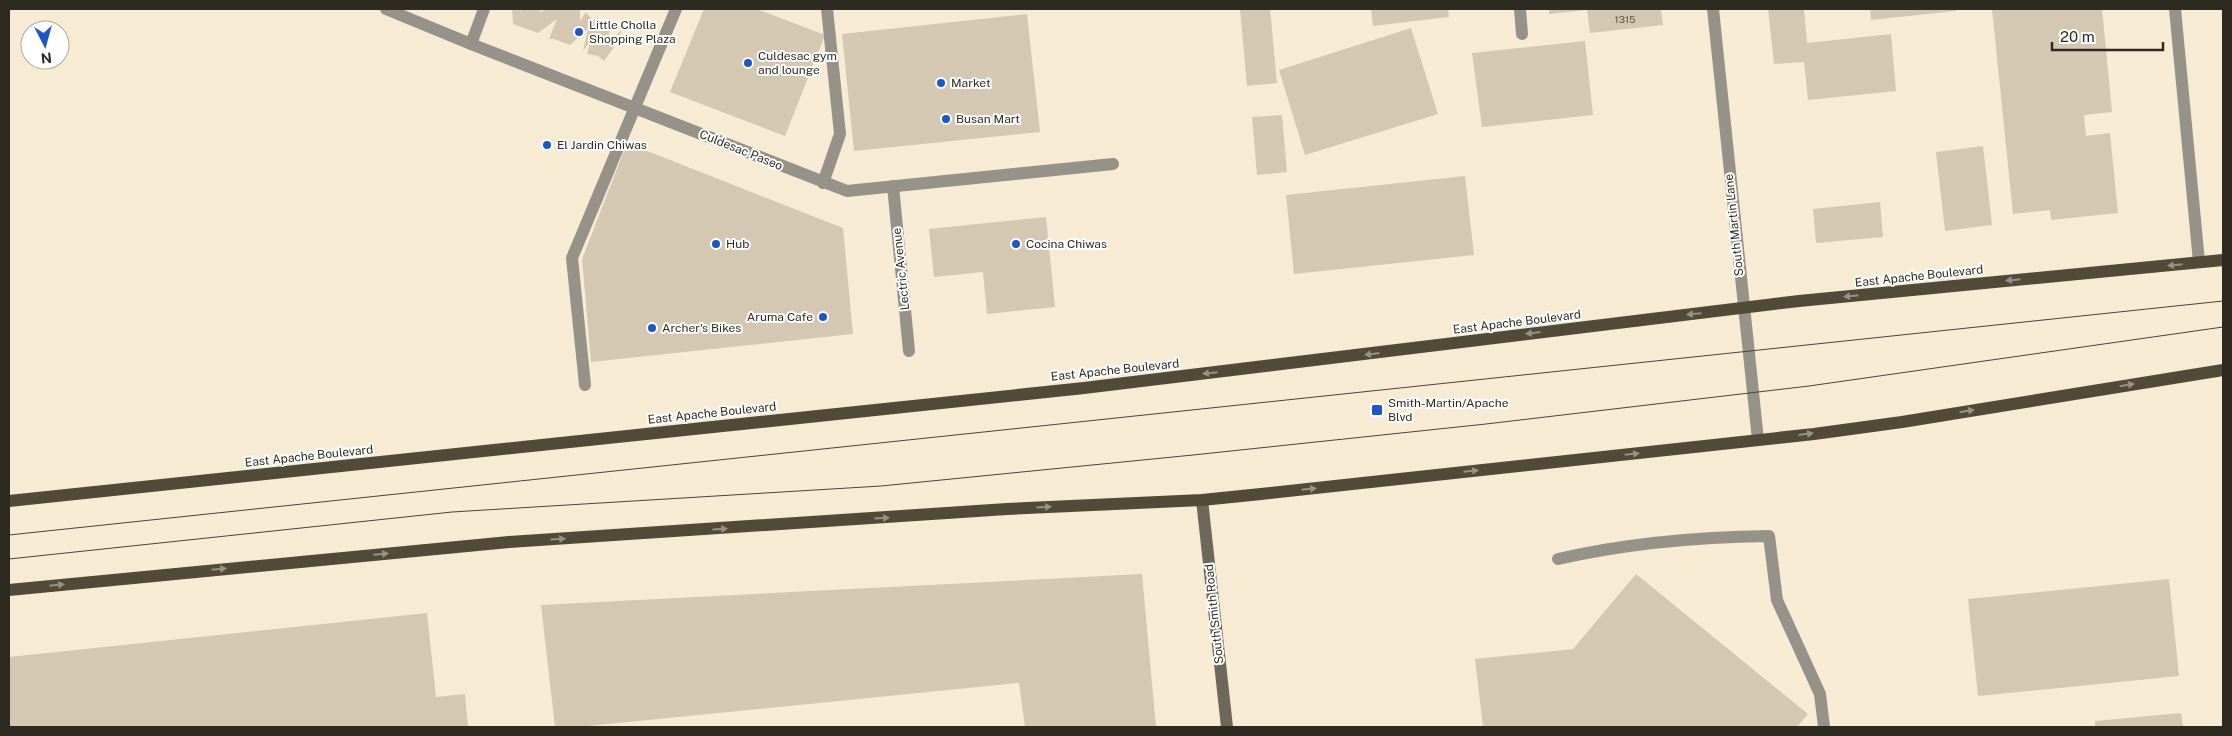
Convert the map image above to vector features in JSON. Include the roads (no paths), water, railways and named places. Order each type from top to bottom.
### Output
[{"type":"main road","name":"East Apache Boulevard","points":[[9,501],[1084,388],[1809,300],[2223,260]]},
{"type":"main road","points":[[9,590],[509,542],[1007,509],[1202,500],[1758,440],[1902,422],[2223,370]]},
{"type":"street","name":"Culdesac Paseo","points":[[386,9],[847,191],[1113,164]]},
{"type":"street","points":[[471,44],[484,9]]},
{"type":"street","points":[[585,385],[572,258],[676,9]]},
{"type":"street","points":[[823,183],[840,134],[830,21],[827,9]]},
{"type":"street","points":[[1520,9],[1522,34]]},
{"type":"street","name":"South Martin Lane","points":[[1713,9],[1758,440]]},
{"type":"street","points":[[2175,9],[2199,262]]},
{"type":"street","name":"Lectric Avenue","points":[[893,186],[909,351]]},
{"type":"street","name":"South Smith Road","points":[[1202,500],[1227,727]]},
{"type":"street","points":[[1558,559],[1608,548],[1714,536],[1769,536],[1776,600],[1820,694],[1824,727]]},
{"type":"tram line","points":[[9,535],[2223,301]]},
{"type":"tram line","points":[[9,559],[452,512],[881,486],[1193,455],[1486,424],[1809,386],[2223,327]]},
{"type":"place","name":"Little Cholla Shopping Plaza","points":[[579,32]]},
{"type":"place","name":"Culdesac gym and lounge","points":[[748,63]]},
{"type":"place","name":"Market","points":[[941,83]]},
{"type":"place","name":"Busan Mart","points":[[946,119]]},
{"type":"place","name":"El Jardin Chiwas","points":[[547,145]]},
{"type":"place","name":"Hub","points":[[716,244]]},
{"type":"place","name":"Cocina Chiwas","points":[[1016,244]]},
{"type":"place","name":"Aruma Cafe","points":[[823,317]]},
{"type":"place","name":"Archer's Bikes","points":[[652,328]]},
{"type":"place","name":"Smith-Martin/Apache Blvd","points":[[1377,410]]}]
